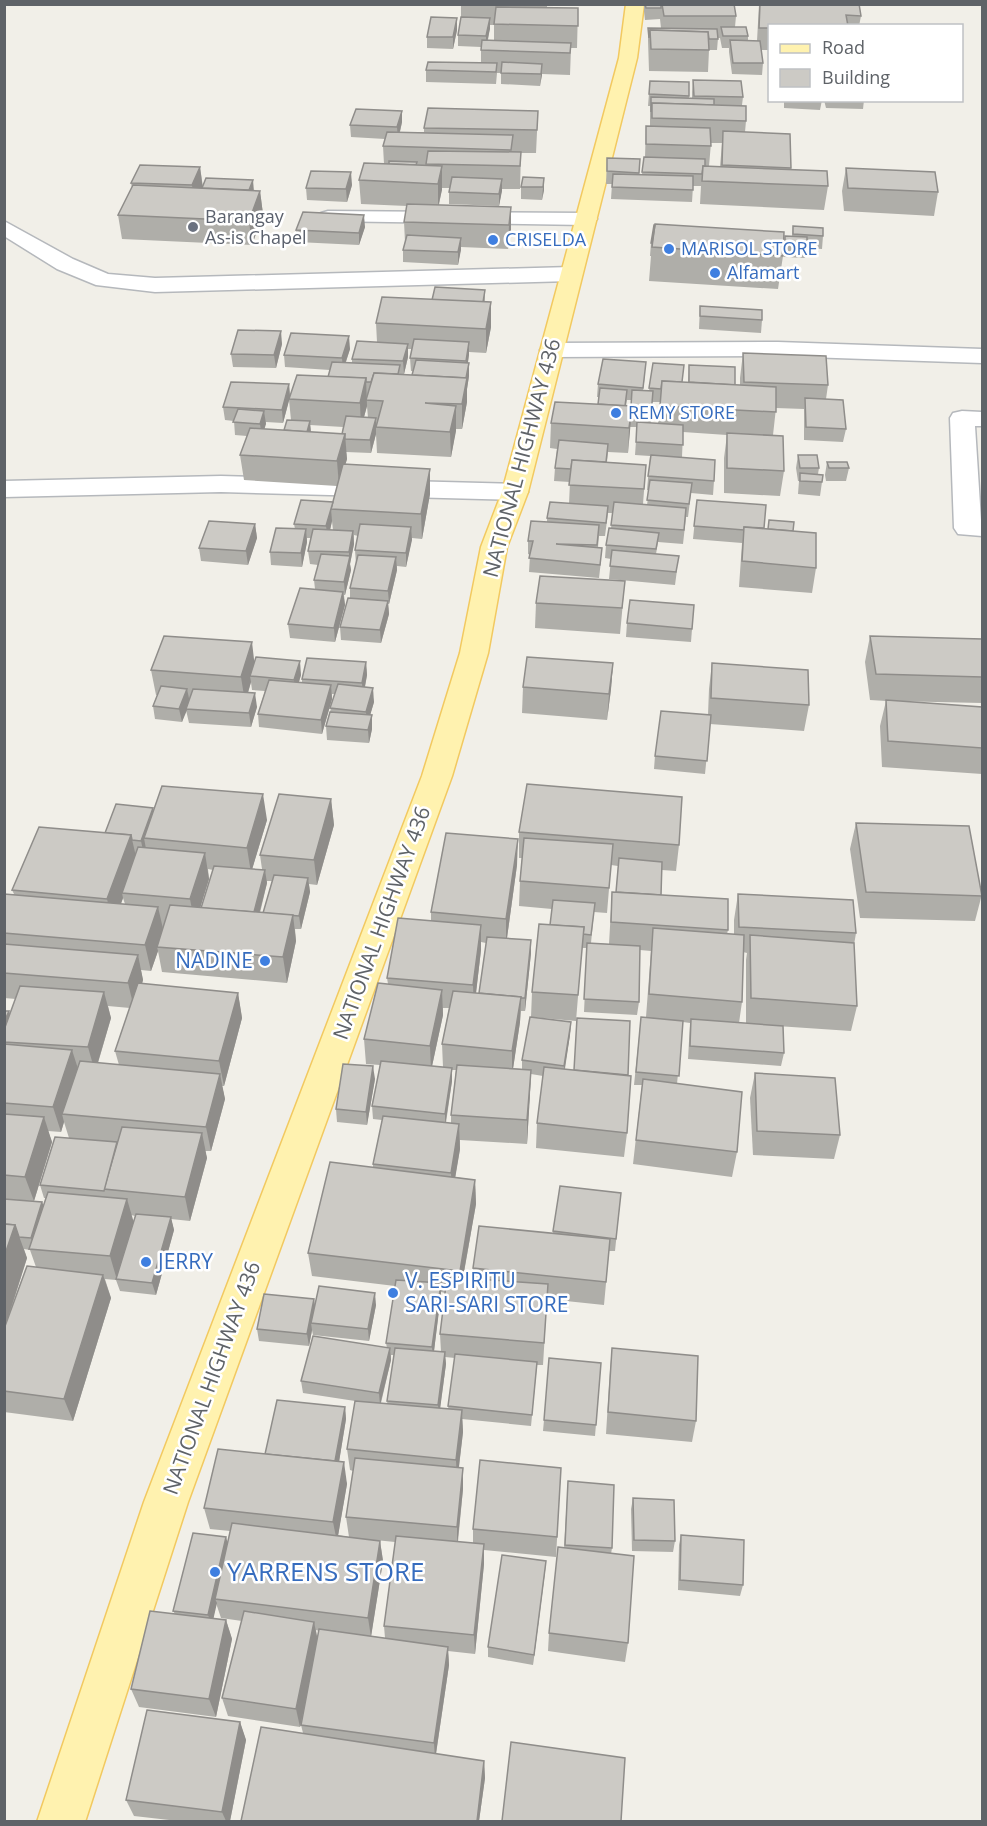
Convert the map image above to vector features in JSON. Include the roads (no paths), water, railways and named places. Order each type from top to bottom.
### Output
[{"type":"main road","name":"NATIONAL HIGHWAY 436","points":[[61,1821],[166,1502],[437,776],[474,653],[494,547],[515,492],[628,58],[635,4]]},
{"type":"street","points":[[328,217],[586,219]]},
{"type":"street","points":[[4,227],[65,264],[104,280],[155,285],[571,274]]},
{"type":"street","points":[[552,350],[778,349],[982,356]]},
{"type":"street","points":[[982,419],[962,418],[967,528],[982,528]]},
{"type":"street","points":[[4,489],[221,484],[515,492]]},
{"type":"place","name":"Barangay As-is Chapel","points":[[193,227]]},
{"type":"place","name":"CRISELDA","points":[[493,240]]},
{"type":"place","name":"MARISOL STORE","points":[[669,249]]},
{"type":"place","name":"Alfamart","points":[[715,273]]},
{"type":"place","name":"REMY STORE","points":[[616,413]]},
{"type":"place","name":"NADINE","points":[[265,961]]},
{"type":"place","name":"JERRY","points":[[146,1262]]},
{"type":"place","name":"V. ESPIRITU SARI-SARI STORE","points":[[393,1293]]},
{"type":"place","name":"YARRENS STORE","points":[[215,1572]]}]
